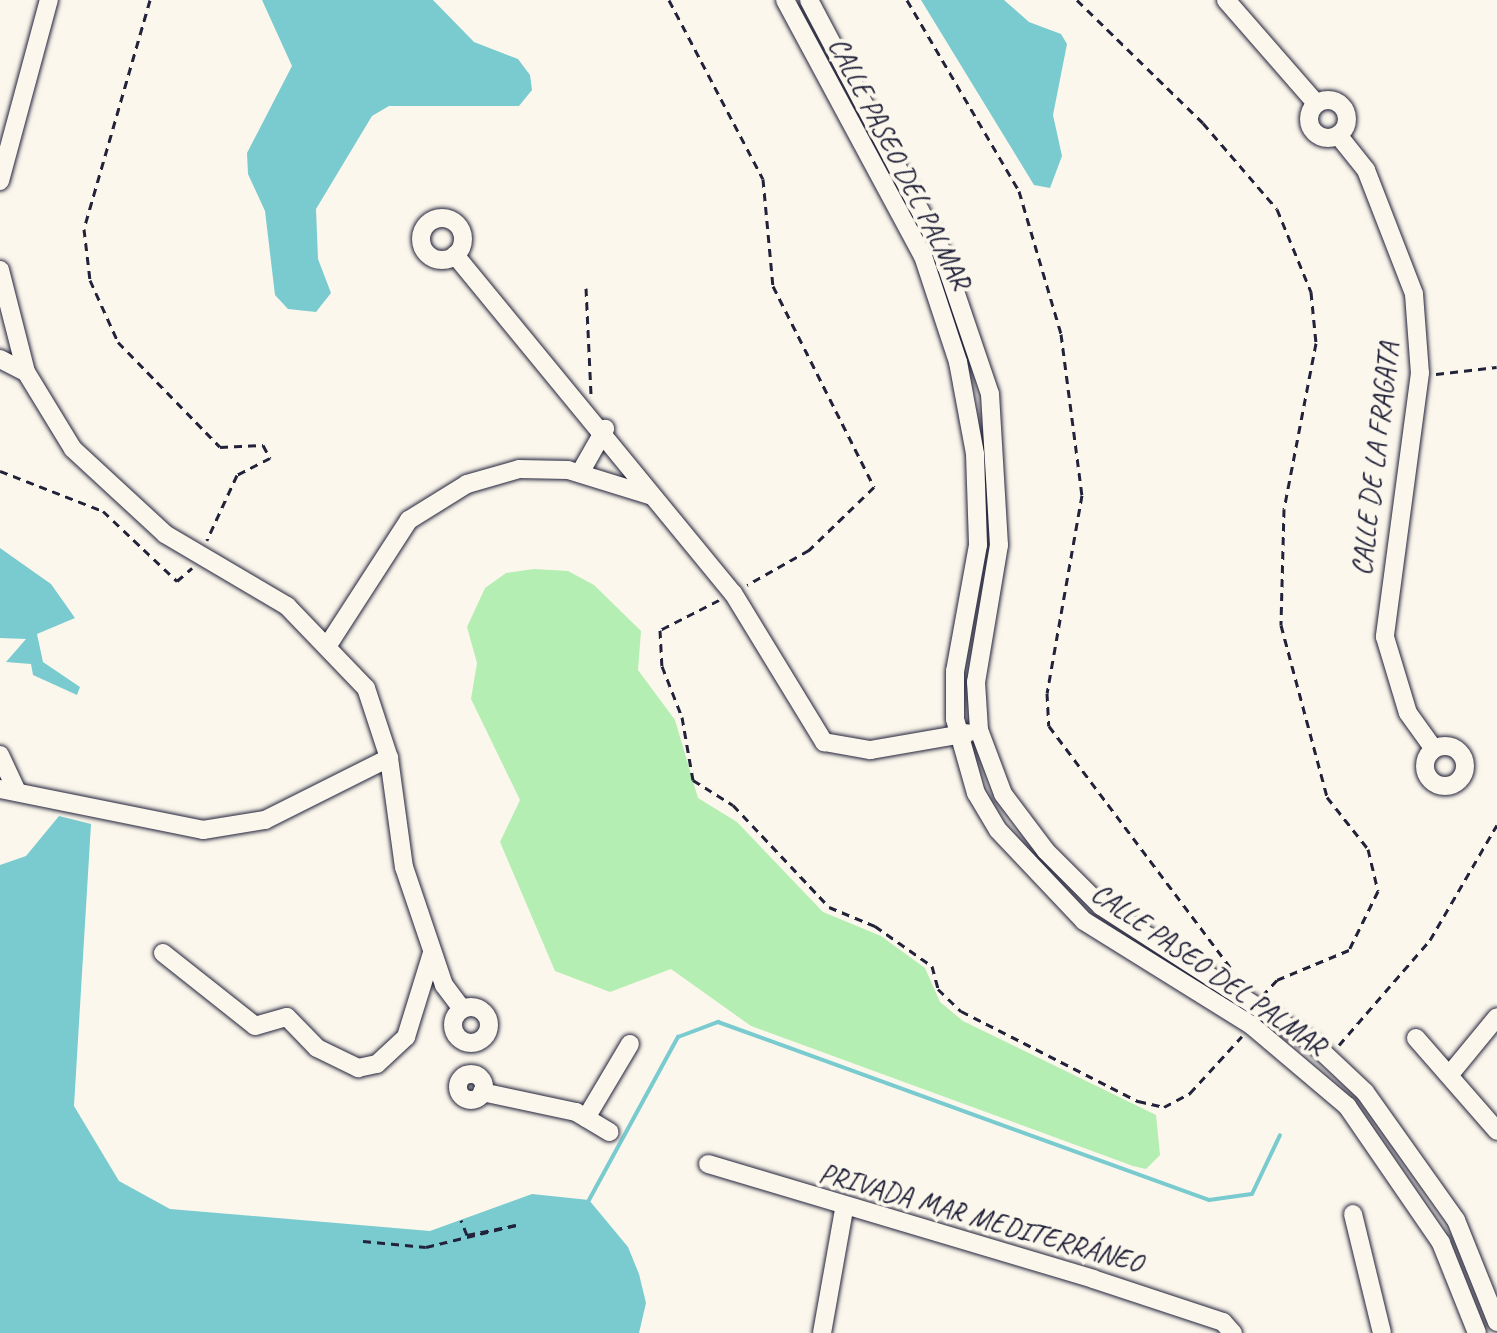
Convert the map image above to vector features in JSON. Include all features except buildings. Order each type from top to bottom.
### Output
[{"type":"street","points":[[0,181],[49,0]]},
{"type":"street","name":"CALLE PASEO DEL PALMAR","points":[[785,0],[923,256],[958,362],[975,454],[978,545],[955,671],[957,735],[990,818],[1041,879],[1135,959],[1251,1025],[1299,1062],[1347,1106],[1441,1243],[1477,1333]]},
{"type":"street","name":"CALLE PASEO DEL PALMAR","points":[[809,0],[941,250],[990,394],[999,545],[976,682],[979,730],[1003,794],[1075,882],[1134,929],[1313,1043],[1365,1092],[1456,1220],[1497,1322]]},
{"type":"street","points":[[1226,0],[1316,103],[1344,108],[1338,135],[1312,130],[1316,103]]},
{"type":"street","name":"CALLE DE LA FRAGATA","points":[[1338,135],[1366,170],[1407,261],[1420,373],[1385,637],[1408,713],[1434,749]]},
{"type":"street","points":[[455,255],[605,429],[655,497],[733,593],[824,742],[870,750],[979,730]]},
{"type":"street","points":[[0,270],[3,305],[26,372],[106,486],[200,555],[287,606],[328,645],[366,688],[389,758],[404,867],[432,953],[462,1009]]},
{"type":"street","points":[[0,359],[26,372]]},
{"type":"street","points":[[580,473],[605,429]]},
{"type":"street","points":[[328,645],[395,536],[427,507],[467,484],[519,469],[580,473],[655,497]]},
{"type":"street","points":[[0,755],[15,791],[203,830],[265,820],[389,758]]},
{"type":"street","points":[[163,953],[255,1026],[287,1017],[317,1048],[358,1068],[377,1064],[406,1037],[432,953]]},
{"type":"street","points":[[462,1009],[477,1008],[488,1020],[486,1035],[472,1043]]},
{"type":"street","points":[[462,1009],[453,1028],[472,1043]]},
{"type":"street","points":[[1451,1073],[1497,1017]]},
{"type":"street","points":[[1416,1038],[1451,1073],[1497,1131]]},
{"type":"street","points":[[472,1043],[472,1074],[462,1077],[458,1090],[469,1099],[482,1092],[586,1118],[609,1132]]},
{"type":"street","points":[[1299,1062],[1313,1043]]},
{"type":"street","points":[[586,1118],[630,1044]]},
{"type":"street","points":[[1347,1106],[1365,1092]]},
{"type":"street","name":"PRIVADA MAR MEDITERRÁNEO","points":[[708,1164],[844,1209],[1093,1279],[1223,1322],[1233,1333]]},
{"type":"street","points":[[822,1333],[844,1209]]},
{"type":"street","points":[[1353,1214],[1382,1333]]},
{"type":"path","points":[[0,471],[103,511],[177,581],[200,555],[237,475],[270,458],[263,445],[220,447],[118,342],[90,280],[84,229],[150,0]]},
{"type":"path","points":[[669,0],[763,179],[773,286],[874,487],[809,550],[660,630],[662,666],[682,717],[693,780],[733,805],[819,899],[932,966],[938,989],[961,1011],[1138,1101],[1164,1107],[1190,1093],[1251,1025]]},
{"type":"path","points":[[907,0],[1019,191],[1061,334],[1082,495],[1047,693],[1049,726],[1241,982]]},
{"type":"path","points":[[1077,0],[1203,123],[1277,209],[1311,292],[1316,343],[1285,496],[1281,625],[1327,797],[1368,849],[1378,891],[1349,950],[1277,980],[1259,1006]]},
{"type":"path","points":[[586,288],[591,413]]},
{"type":"path","points":[[1420,373],[1471,375],[1497,367]]},
{"type":"path","points":[[1329,1057],[1430,940],[1497,825]]},
{"type":"path","points":[[363,1241],[426,1247],[516,1225],[467,1235],[461,1220]]},
{"type":"green space","points":[[534,569],[568,571],[594,585],[641,631],[638,670],[675,720],[698,798],[737,822],[823,912],[881,936],[925,968],[940,1002],[963,1021],[1156,1115],[1160,1155],[1146,1169],[1133,1166],[751,1026],[671,969],[610,992],[555,971],[500,842],[520,800],[471,699],[477,663],[467,627],[485,588],[506,573]]},
{"type":"water","points":[[262,0],[433,0],[474,42],[518,59],[530,75],[532,90],[519,106],[389,106],[372,116],[316,209],[318,259],[331,293],[316,312],[288,309],[275,295],[265,211],[248,174],[247,153],[292,66]]},
{"type":"water","points":[[921,0],[1004,0],[1029,22],[1061,34],[1067,44],[1053,115],[1062,156],[1050,188],[1034,185]]},
{"type":"water","points":[[0,548],[51,584],[75,618],[37,634],[43,662],[80,687],[77,695],[33,675],[31,664],[6,662],[26,639],[0,638]]},
{"type":"water","points":[[59,816],[91,824],[74,1106],[119,1181],[170,1209],[430,1231],[532,1194],[589,1200],[628,1247],[639,1274],[646,1303],[639,1333],[0,1333],[0,865],[26,856]]},
{"type":"waterway","points":[[589,1200],[678,1037],[718,1022],[1209,1200],[1252,1194],[1280,1135]]}]
